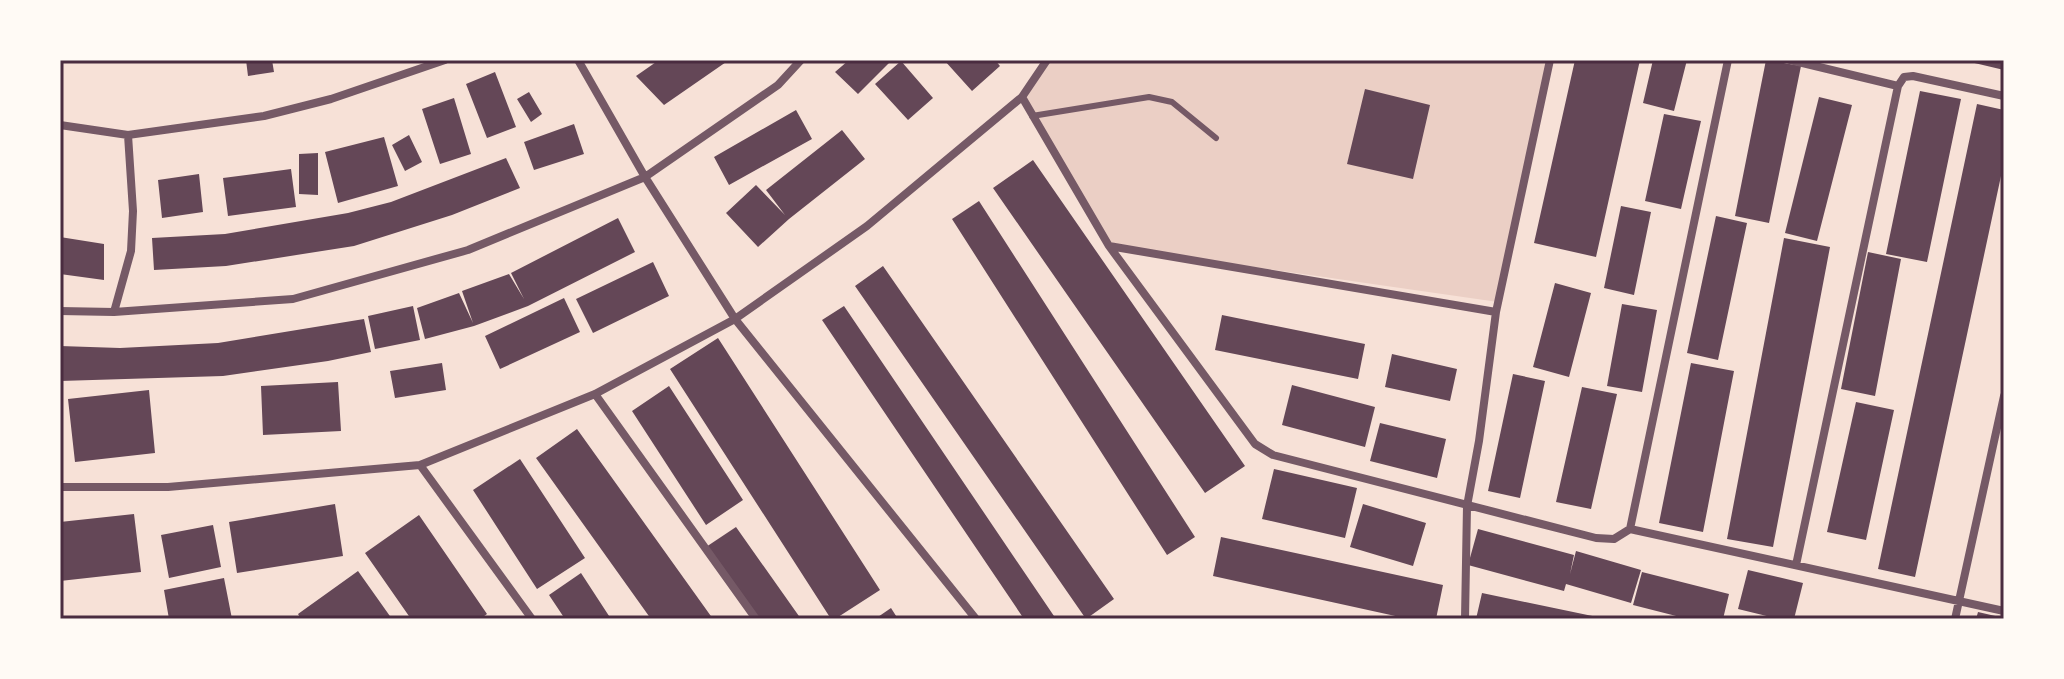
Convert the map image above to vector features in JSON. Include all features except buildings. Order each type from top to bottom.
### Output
[{"type":"street","points":[[60,125],[128,135],[264,116],[331,99],[445,60]]},
{"type":"street","points":[[578,60],[645,177],[735,319],[976,619]]},
{"type":"street","points":[[60,311],[114,312],[293,299],[468,250],[645,177],[778,85],[801,60]]},
{"type":"street","points":[[60,487],[168,487],[420,465],[595,394],[735,319],[867,226],[1022,97],[1047,60]]},
{"type":"street","points":[[1465,619],[1467,506],[1496,312],[1550,60]]},
{"type":"street","points":[[1630,529],[1728,60]]},
{"type":"street","points":[[1790,60],[1898,86]]},
{"type":"street","points":[[1796,565],[1898,86],[1904,77],[1913,76],[2004,96]]},
{"type":"street","points":[[1022,97],[1109,246],[1255,444],[1273,455],[1596,538],[1614,539],[1630,529],[2004,611]]},
{"type":"street","points":[[114,312],[131,251],[133,211],[128,135]]},
{"type":"street","points":[[1109,246],[1496,312]]},
{"type":"street","points":[[595,394],[756,619]]},
{"type":"street","points":[[1955,619],[2004,396]]},
{"type":"street","points":[[420,465],[532,619]]},
{"type":"lane","points":[[1032,116],[1149,97],[1172,102],[1216,138]]},
{"type":"shaded area","points":[[1047,60],[1550,60],[1498,302],[1109,246],[1022,97]]}]
